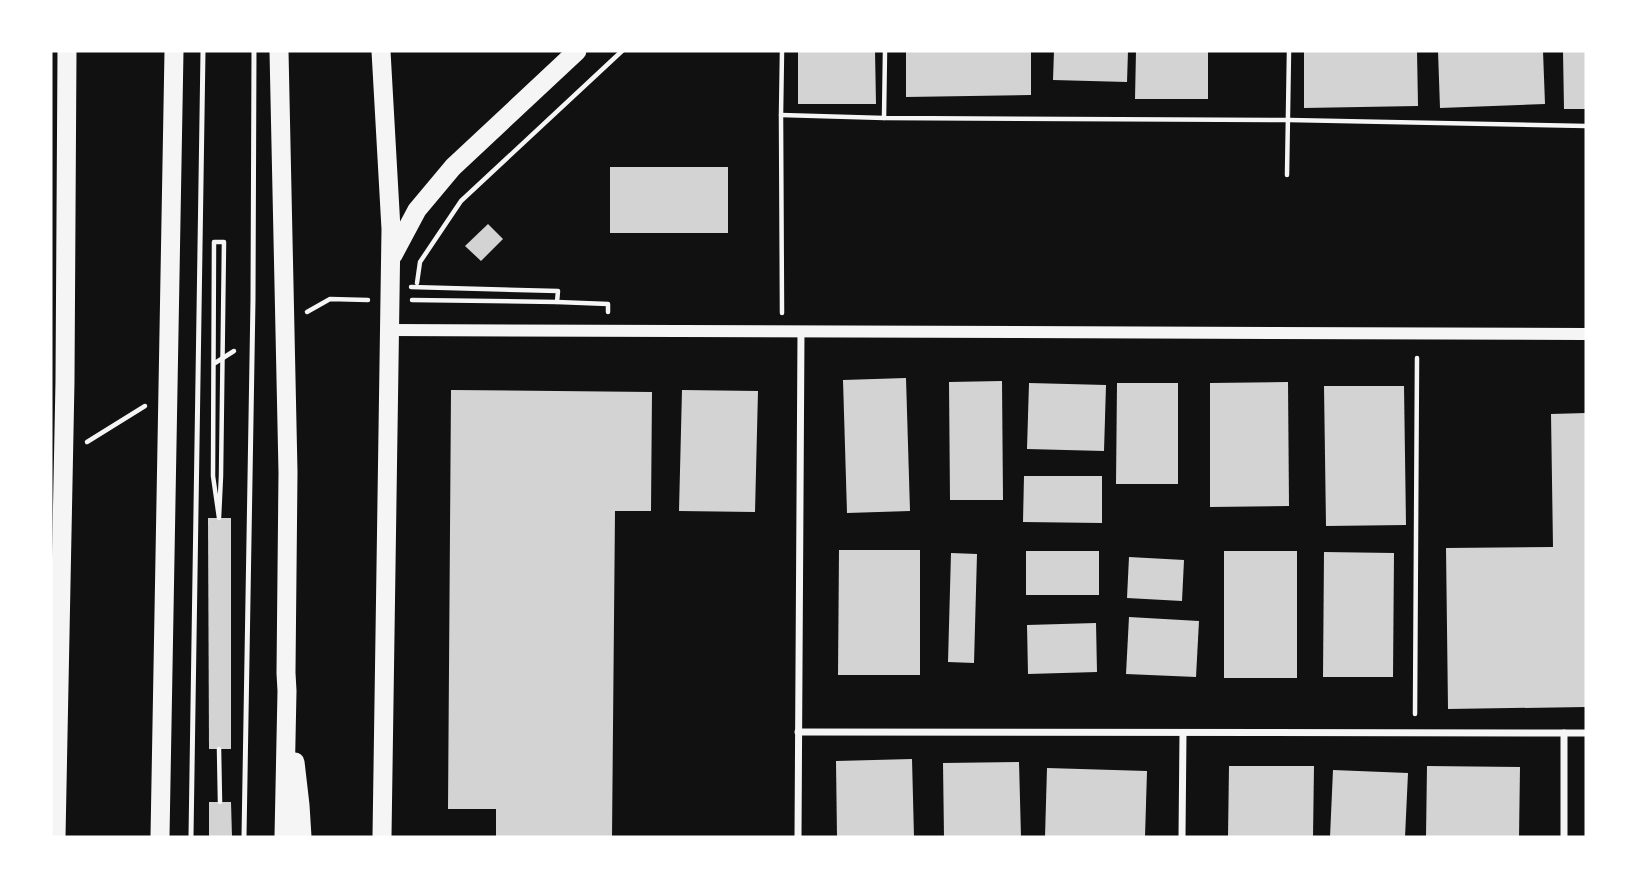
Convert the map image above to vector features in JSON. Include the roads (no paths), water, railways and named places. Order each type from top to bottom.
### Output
[{"type":"highway","points":[[56,837],[56,567],[65,367],[67,51]]},
{"type":"highway","points":[[160,837],[174,51]]},
{"type":"highway","points":[[279,51],[288,472],[286,673],[302,837]]},
{"type":"highway","points":[[381,51],[391,229],[382,837]]},
{"type":"highway","points":[[391,259],[417,210],[453,167],[577,51]]},
{"type":"highway","points":[[284,837],[287,691]]},
{"type":"street","points":[[390,330],[1586,334]]},
{"type":"street","points":[[798,837],[801,331]]},
{"type":"street","points":[[798,732],[1586,733]]},
{"type":"street","points":[[1182,837],[1183,733]]},
{"type":"street","points":[[1564,733],[1564,837]]},
{"type":"lane","points":[[191,837],[204,51]]},
{"type":"lane","points":[[244,837],[253,299],[254,51]]}]
